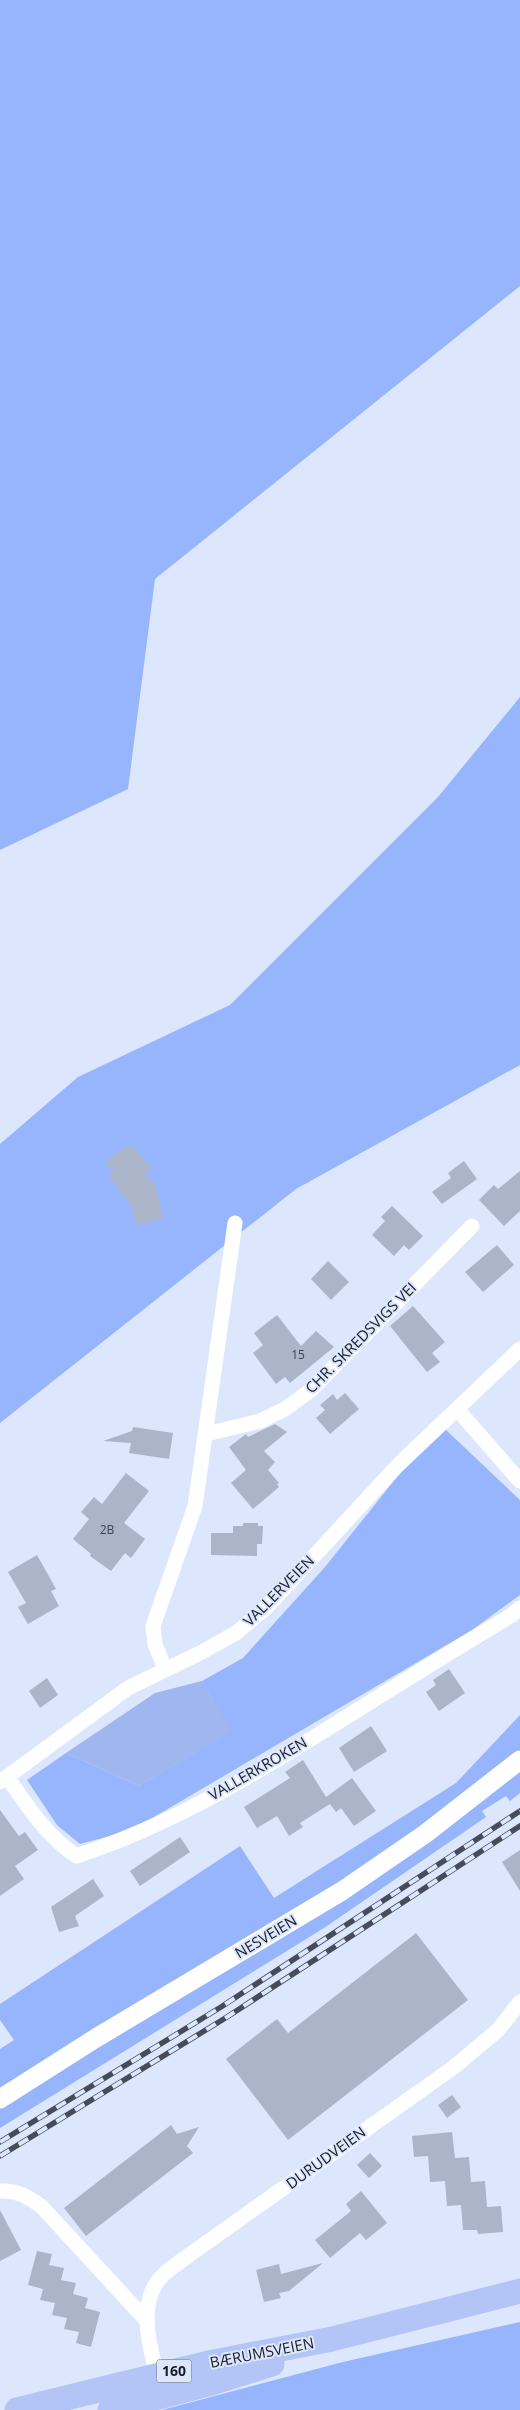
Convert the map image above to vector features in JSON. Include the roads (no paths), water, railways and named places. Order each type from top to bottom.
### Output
[{"type":"main road","name":"BÆRUMSVEIEN","points":[[17,2410],[268,2366],[332,2339],[520,2291]]},
{"type":"main road","name":"BÆRUMSVEIEN","points":[[110,2410],[159,2386]]},
{"type":"street","points":[[165,1669],[155,1644],[153,1626],[196,1506],[236,1223]]},
{"type":"street","name":"CHR. SKREDSVIGS VEI","points":[[206,1434],[260,1420],[285,1409],[310,1390],[472,1226]]},
{"type":"street","name":"VALLERVEIEN","points":[[4,1780],[128,1688],[200,1654],[236,1633],[267,1607],[359,1505],[520,1349]]},
{"type":"street","points":[[457,1409],[520,1480]]},
{"type":"street","name":"VALLERKROKEN","points":[[4,1780],[55,1841],[76,1856],[143,1832],[204,1801],[297,1748],[512,1615],[520,1608]]},
{"type":"street","name":"NESVEIEN","points":[[0,2099],[96,2038],[342,1891],[426,1834],[520,1760]]},
{"type":"street","name":"DURUDVEIEN","points":[[159,2386],[147,2321],[154,2286],[170,2271],[454,2067],[498,2030],[520,2002]]},
{"type":"street","points":[[0,2191],[9,2190],[22,2194],[42,2207],[147,2321]]},
{"type":"railway","points":[[0,2142],[221,2007],[520,1811]]},
{"type":"railway","points":[[0,2156],[227,2017],[520,1826]]}]
